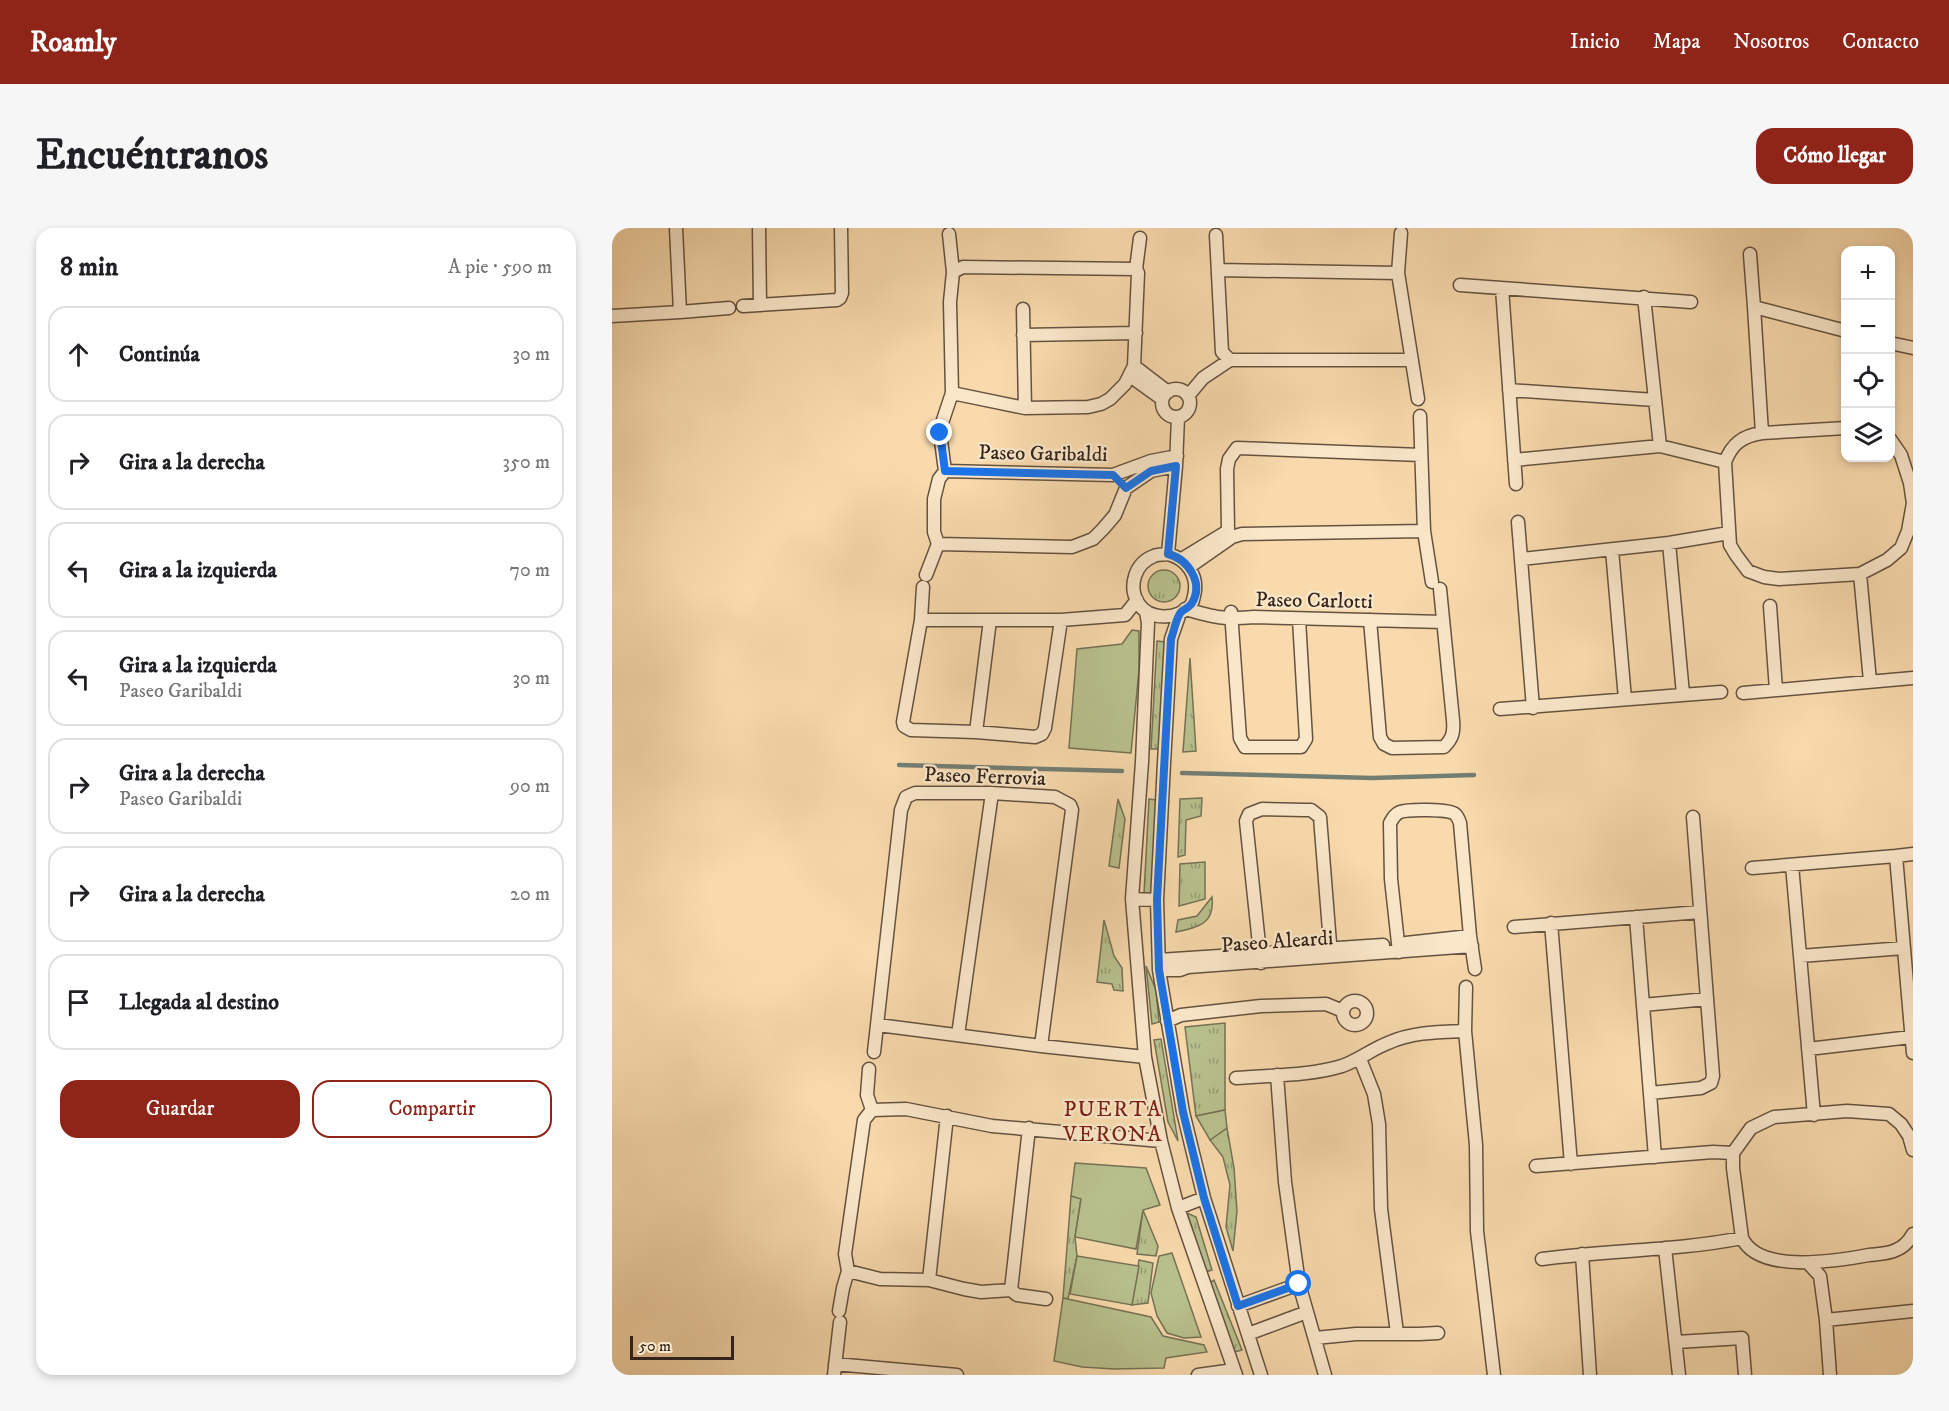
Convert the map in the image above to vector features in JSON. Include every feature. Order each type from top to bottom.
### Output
[{"type":"street","points":[[676,228],[680,312]]},
{"type":"street","points":[[759,228],[760,305]]},
{"type":"street","points":[[743,306],[840,298],[842,293],[842,228]]},
{"type":"street","points":[[1401,233],[1398,273],[1418,399]]},
{"type":"street","points":[[926,575],[938,544],[934,532],[934,499],[939,479],[945,471],[941,427],[952,393],[950,302],[953,272],[949,234]]},
{"type":"street","points":[[1216,235],[1222,352],[1230,360]]},
{"type":"street","points":[[952,393],[1025,408],[1088,407],[1101,404],[1118,392],[1132,371],[1136,333],[1138,273],[1136,269],[1140,238]]},
{"type":"street","points":[[1750,254],[1762,432]]},
{"type":"street","points":[[953,272],[963,267],[1136,269]]},
{"type":"street","points":[[1218,270],[1398,273]]},
{"type":"street","points":[[1460,285],[1690,302]]},
{"type":"street","points":[[1502,288],[1516,484]]},
{"type":"street","points":[[1644,297],[1660,446]]},
{"type":"street","points":[[1754,307],[1841,330]]},
{"type":"street","points":[[612,316],[729,308]]},
{"type":"street","points":[[1023,309],[1025,408]]},
{"type":"street","points":[[1023,335],[1136,333]]},
{"type":"street","points":[[1895,344],[1913,348]]},
{"type":"street","points":[[1165,396],[1163,409],[1174,417],[1178,417],[1188,409],[1188,396],[1203,378],[1230,360],[1412,360]]},
{"type":"street","points":[[1132,371],[1165,396]]},
{"type":"street","points":[[1165,396],[1177,389],[1188,396]]},
{"type":"street","points":[[1509,390],[1655,400]]},
{"type":"street","points":[[1370,620],[1380,737],[1384,744],[1400,749],[1444,747],[1454,733],[1443,622],[1424,531],[1420,416]]},
{"type":"street","points":[[1168,554],[1177,461],[1178,417]]},
{"type":"street","points":[[1841,428],[1762,432],[1749,435],[1736,442],[1730,450],[1725,462],[1730,545],[1748,571],[1764,577],[1779,579],[1860,574],[1887,560],[1901,548],[1908,531],[1913,503],[1912,483],[1901,454],[1895,446]]},
{"type":"street","points":[[1514,460],[1660,446],[1725,462]]},
{"type":"street","points":[[1230,534],[1227,469],[1229,459],[1237,448],[1421,455]]},
{"type":"street","name":"Paseo Garibaldi","points":[[945,471],[1113,475],[1151,461],[1177,461]]},
{"type":"street","name":"Paseo Garibaldi","points":[[938,544],[1072,547],[1083,544],[1093,539],[1115,515],[1126,488],[1151,471],[1177,461]]},
{"type":"street","points":[[1113,475],[1126,488]]},
{"type":"street","points":[[1518,522],[1533,708]]},
{"type":"street","points":[[1186,563],[1230,534],[1424,531]]},
{"type":"street","points":[[1522,559],[1669,543],[1729,533]]},
{"type":"street","points":[[1669,543],[1683,694]]},
{"type":"street","points":[[1612,550],[1625,699]]},
{"type":"street","points":[[1198,1375],[1235,1372],[1178,1208],[1161,1141],[1145,1057],[1132,899],[1142,762],[1148,623],[1146,612],[1137,600],[1133,587],[1135,574],[1143,563],[1154,556],[1168,554],[1186,563],[1195,581],[1186,608],[1171,639],[1157,900],[1159,965],[1183,1112],[1204,1198],[1261,1375]]},
{"type":"street","points":[[1860,574],[1870,681]]},
{"type":"street","points":[[923,587],[921,620],[903,722],[904,726],[911,730],[1035,737],[1044,732],[1061,620]]},
{"type":"street","points":[[921,620],[1061,620],[1125,615],[1137,600]]},
{"type":"street","points":[[1770,606],[1776,690]]},
{"type":"street","points":[[1146,612],[1169,617],[1186,608]]},
{"type":"street","name":"Paseo Carlotti","points":[[1186,608],[1218,618],[1231,616],[1443,622]]},
{"type":"street","points":[[1231,616],[1240,738],[1245,747],[1301,747],[1306,739],[1299,619]]},
{"type":"street","points":[[976,732],[990,620]]},
{"type":"street","points":[[1743,693],[1913,678]]},
{"type":"street","points":[[1500,709],[1683,694],[1722,693]]},
{"type":"street","name":"Paseo Ferrovia","points":[[878,1025],[901,810],[906,797],[915,793],[993,793],[1054,797],[1070,806],[1072,810],[1041,1046]]},
{"type":"street","points":[[958,1035],[993,793]]},
{"type":"street","points":[[1261,958],[1246,822],[1249,814],[1262,809],[1311,810],[1320,817],[1331,952]]},
{"type":"street","points":[[1398,948],[1391,879],[1390,823],[1400,812],[1450,812],[1458,819],[1475,969]]},
{"type":"street","points":[[1650,1093],[1701,1088],[1711,1083],[1713,1068],[1693,817]]},
{"type":"street","points":[[1752,868],[1913,854]]},
{"type":"street","points":[[1896,856],[1913,1053]]},
{"type":"street","points":[[1792,865],[1814,1115]]},
{"type":"street","points":[[1132,899],[1157,900]]},
{"type":"street","points":[[1514,927],[1701,912]]},
{"type":"street","points":[[1636,917],[1655,1157]]},
{"type":"street","points":[[1551,923],[1571,1164]]},
{"type":"street","name":"Paseo Aleardi","points":[[1159,965],[1180,970],[1261,958],[1471,941]]},
{"type":"street","points":[[1800,956],[1904,948]]},
{"type":"street","points":[[1466,987],[1465,1031],[1476,1145],[1477,1231],[1494,1375]]},
{"type":"street","points":[[1643,1005],[1707,999]]},
{"type":"street","points":[[1167,1022],[1181,1015],[1261,1006],[1326,1004],[1343,1011]]},
{"type":"street","points":[[874,1052],[878,1025],[1145,1057]]},
{"type":"street","points":[[1236,1078],[1340,1066],[1360,1059],[1384,1044],[1403,1036],[1465,1031]]},
{"type":"street","points":[[1808,1049],[1911,1037]]},
{"type":"street","points":[[1360,1059],[1374,1094],[1379,1124],[1382,1220],[1397,1333]]},
{"type":"street","points":[[869,1069],[867,1095],[872,1110]]},
{"type":"street","points":[[1277,1075],[1288,1210],[1299,1284],[1325,1375]]},
{"type":"street","points":[[957,1375],[835,1369],[843,1288],[848,1271],[845,1254],[864,1120],[872,1110],[906,1109],[992,1126],[1161,1141]]},
{"type":"street","points":[[1913,1150],[1909,1136],[1901,1124],[1888,1114],[1847,1111],[1773,1117],[1751,1128],[1733,1154],[1742,1238],[1745,1245],[1763,1256],[1809,1264],[1832,1262],[1896,1250],[1908,1242],[1913,1234]]},
{"type":"street","points":[[929,1280],[947,1116]]},
{"type":"street","points":[[1011,1290],[1029,1128]]},
{"type":"street","points":[[1536,1166],[1713,1152],[1733,1154]]},
{"type":"street","points":[[1178,1208],[1204,1198]]},
{"type":"street","points":[[1542,1259],[1665,1248],[1742,1238]]},
{"type":"street","points":[[1665,1248],[1679,1375]]},
{"type":"street","points":[[1582,1254],[1590,1375]]},
{"type":"street","points":[[1830,1375],[1826,1277],[1832,1262]]},
{"type":"street","points":[[1809,1264],[1820,1276],[1829,1320]]},
{"type":"street","points":[[848,1271],[880,1279],[929,1280],[981,1292],[1011,1290],[1017,1295],[1046,1299]]},
{"type":"street","points":[[1238,1306],[1299,1284]]},
{"type":"street","points":[[1829,1320],[1913,1311]]},
{"type":"street","points":[[1248,1334],[1307,1312]]},
{"type":"street","points":[[1315,1338],[1356,1334],[1438,1333]]},
{"type":"street","points":[[1677,1342],[1742,1338],[1745,1375]]},
{"type":"green space","points":[[1164,570],[1175,575],[1180,586],[1175,597],[1164,602],[1153,597],[1148,586],[1153,575]]},
{"type":"green space","points":[[1132,630],[1139,631],[1139,670],[1131,753],[1069,748],[1077,649],[1122,644]]},
{"type":"green space","points":[[1157,641],[1165,642],[1159,749],[1151,749]]},
{"type":"green space","points":[[1190,658],[1196,751],[1183,752]]},
{"type":"green space","points":[[1202,798],[1201,816],[1186,820],[1185,855],[1178,857],[1180,799]]},
{"type":"green space","points":[[1118,799],[1125,819],[1119,868],[1109,866]]},
{"type":"green space","points":[[1149,799],[1156,800],[1151,898],[1144,894]]},
{"type":"green space","points":[[1205,862],[1205,899],[1179,906],[1180,864]]},
{"type":"green space","points":[[1212,897],[1211,913],[1204,923],[1176,932],[1178,920],[1197,916]]},
{"type":"green space","points":[[1104,920],[1114,956],[1122,968],[1123,991],[1114,990],[1112,984],[1097,982]]},
{"type":"green space","points":[[1146,966],[1156,990],[1159,1022],[1152,1024]]},
{"type":"green space","points":[[1225,1023],[1225,1110],[1196,1116],[1185,1027]]},
{"type":"green space","points":[[1161,1039],[1178,1141],[1168,1122],[1154,1040]]},
{"type":"green space","points":[[1225,1110],[1227,1128],[1210,1140],[1196,1116]]},
{"type":"green space","points":[[1227,1128],[1234,1168],[1237,1211],[1233,1251],[1226,1227],[1230,1185],[1223,1157],[1210,1140]]},
{"type":"green space","points":[[1075,1163],[1146,1168],[1160,1205],[1143,1210],[1136,1249],[1075,1237],[1081,1199],[1071,1196]]},
{"type":"green space","points":[[1071,1196],[1081,1198],[1075,1237],[1077,1256],[1068,1299],[1063,1298]]},
{"type":"green space","points":[[1143,1210],[1158,1246],[1156,1256],[1137,1254]]},
{"type":"green space","points":[[1187,1213],[1196,1217],[1212,1270],[1206,1272]]},
{"type":"green space","points":[[1172,1253],[1201,1337],[1184,1338],[1167,1333],[1157,1316],[1151,1293],[1159,1256]]},
{"type":"green space","points":[[1077,1256],[1139,1266],[1132,1305],[1070,1294]]},
{"type":"green space","points":[[1139,1260],[1153,1263],[1148,1303],[1132,1305]]},
{"type":"green space","points":[[1214,1280],[1242,1350],[1234,1352],[1209,1283]]},
{"type":"green space","points":[[1063,1298],[1151,1317],[1163,1336],[1204,1345],[1207,1352],[1166,1358],[1164,1368],[1082,1367],[1054,1361]]},
{"type":"waterway","points":[[899,765],[1122,771]]},
{"type":"waterway","points":[[1182,773],[1372,778],[1474,775]]},
{"type":"district","name":"PUERTA VERONA","points":[[1113,1120]]},
{"type":"route","points":[[940,433],[945,471],[1113,475],[1126,488],[1151,471],[1176,466],[1168,554],[1182,559],[1189,567],[1195,581],[1195,591],[1192,603],[1180,613],[1171,639],[1157,900],[1159,970],[1163,999],[1183,1112],[1204,1198],[1238,1306],[1299,1284]]}]
